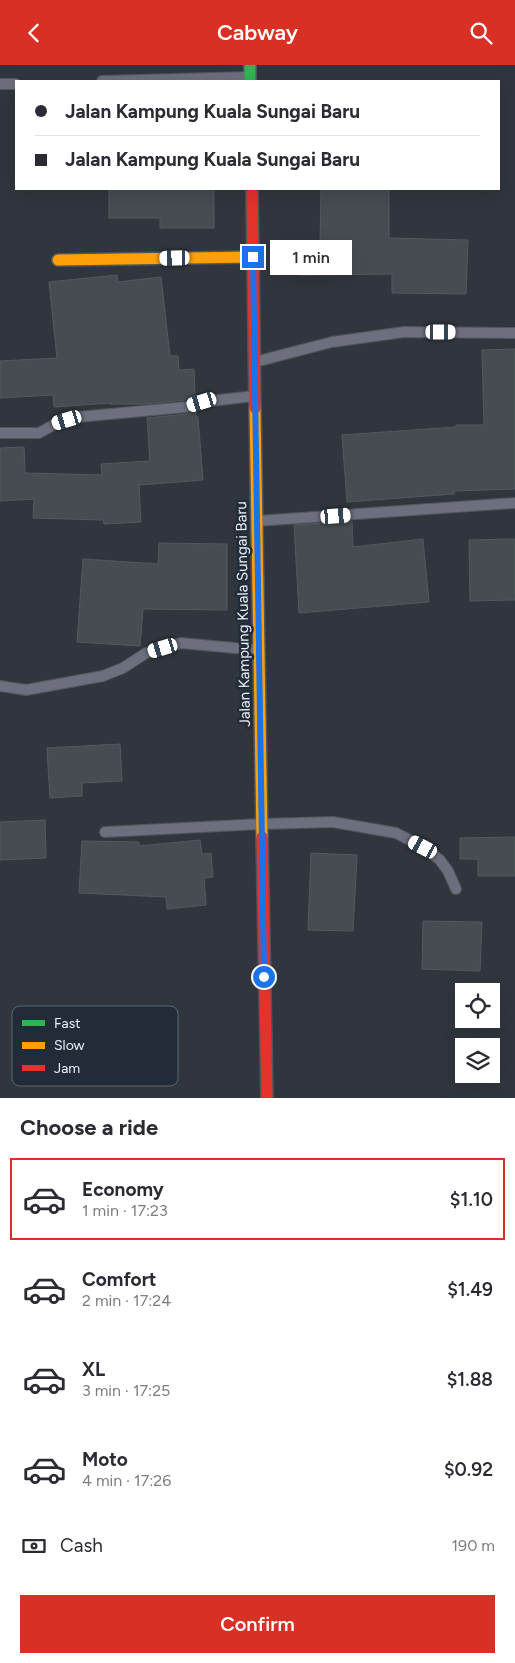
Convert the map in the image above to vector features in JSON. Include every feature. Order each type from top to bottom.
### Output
[{"type":"street","name":"Jalan Kampung Kuala Sungai Baru","points":[[252,190],[258,650],[267,1098]]},
{"type":"street","points":[[58,260],[253,257]]},
{"type":"lane","points":[[123,80],[250,74]]},
{"type":"lane","points":[[0,84],[15,84]]},
{"type":"lane","points":[[254,363],[332,342],[404,332],[515,333]]},
{"type":"lane","points":[[0,433],[40,433],[57,423],[78,417],[186,407],[202,402],[255,396]]},
{"type":"lane","points":[[257,521],[515,503]]},
{"type":"lane","points":[[0,686],[26,690],[103,676],[124,668],[146,653],[180,643],[258,650]]},
{"type":"lane","points":[[105,832],[333,822],[396,833],[423,847],[440,860],[448,871],[456,889]]},
{"type":"building","points":[[109,190],[214,190],[214,228],[160,228],[160,218],[109,218]]},
{"type":"building","points":[[321,190],[389,190],[389,238],[468,240],[466,294],[392,293],[392,274],[300,275],[300,247],[320,247]]},
{"type":"building","points":[[117,275],[118,282],[161,277],[170,356],[178,356],[179,370],[194,369],[195,397],[185,400],[145,404],[110,403],[54,407],[53,395],[0,398],[0,361],[57,358],[49,282]]},
{"type":"building","points":[[515,349],[515,489],[454,491],[454,494],[347,502],[342,435],[456,427],[456,425],[484,425],[482,350]]},
{"type":"building","points":[[196,411],[203,480],[139,485],[141,522],[104,524],[103,520],[33,518],[34,499],[0,501],[0,448],[24,447],[25,473],[102,475],[101,464],[150,461],[147,418],[187,414]]},
{"type":"building","points":[[352,521],[353,547],[423,539],[429,602],[299,613],[294,525]]},
{"type":"building","points":[[515,539],[515,600],[470,601],[469,540]]},
{"type":"building","points":[[159,543],[227,544],[227,610],[143,609],[140,646],[77,642],[83,559],[158,564]]},
{"type":"building","points":[[120,744],[122,781],[82,783],[82,796],[50,798],[47,748]]},
{"type":"building","points":[[45,820],[46,858],[0,860],[0,822]]},
{"type":"building","points":[[515,837],[515,876],[478,876],[478,859],[460,859],[460,838]]},
{"type":"building","points":[[200,840],[202,854],[211,853],[213,877],[204,878],[206,905],[167,909],[166,897],[79,893],[82,841],[139,842],[139,846]]},
{"type":"building","points":[[311,853],[357,855],[353,931],[308,930]]},
{"type":"building","points":[[423,921],[482,922],[480,971],[422,969]]},
{"type":"traffic: fast","points":[[250,65],[250,80]]},
{"type":"traffic: slow","points":[[58,260],[253,257]]},
{"type":"traffic: slow","points":[[255,408],[262,837]]},
{"type":"traffic: jam","points":[[252,190],[255,408]]},
{"type":"traffic: jam","points":[[262,837],[267,1098]]},
{"type":"route","points":[[253,257],[264,977]]}]
